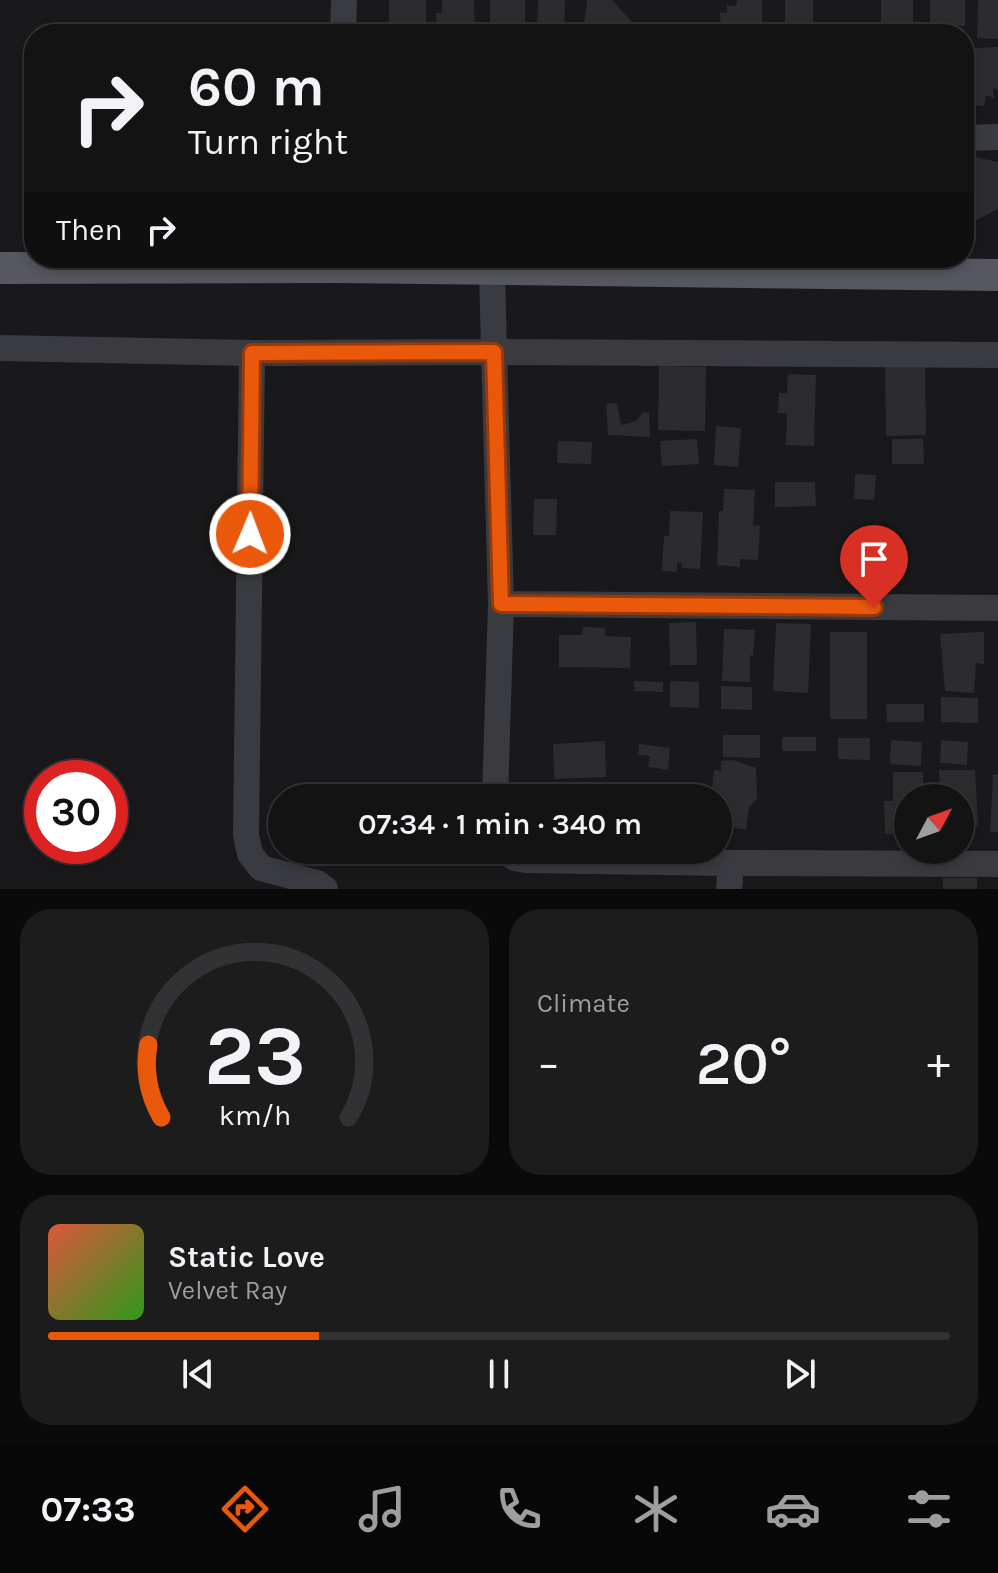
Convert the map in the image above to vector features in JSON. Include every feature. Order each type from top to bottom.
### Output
[{"type":"main road","points":[[0,268],[24,268]]},
{"type":"main road","points":[[466,268],[998,275]]},
{"type":"street","points":[[343,24],[344,0]]},
{"type":"street","points":[[974,138],[998,137]]},
{"type":"street","points":[[492,269],[501,604],[495,784]]},
{"type":"street","points":[[0,348],[252,353],[998,355]]},
{"type":"street","points":[[252,353],[246,835],[250,854],[261,868],[317,883],[325,889]]},
{"type":"street","points":[[501,604],[998,608]]},
{"type":"street","points":[[577,864],[730,876],[998,864]]},
{"type":"building","points":[[389,0],[426,0],[426,24],[389,24]]},
{"type":"building","points":[[442,0],[474,0],[475,24],[437,24],[436,13],[442,13]]},
{"type":"building","points":[[490,0],[525,0],[525,24],[490,24]]},
{"type":"building","points":[[538,0],[565,0],[564,24],[537,24]]},
{"type":"building","points":[[587,0],[612,0],[633,23],[632,24],[584,24]]},
{"type":"building","points":[[737,0],[762,0],[762,24],[721,24],[720,12],[727,13],[727,5],[736,6]]},
{"type":"building","points":[[785,0],[813,0],[813,24],[785,24]]},
{"type":"building","points":[[881,0],[913,0],[913,24],[881,24]]},
{"type":"building","points":[[930,0],[965,0],[965,24],[930,24]]},
{"type":"building","points":[[978,0],[998,0],[998,39],[977,38]]},
{"type":"building","points":[[998,47],[998,90],[993,88],[994,98],[986,95],[984,106],[974,105],[975,48]]},
{"type":"building","points":[[975,157],[998,162],[998,209],[975,221]]},
{"type":"building","points":[[659,366],[706,367],[705,431],[658,430]]},
{"type":"building","points":[[885,367],[925,367],[926,435],[886,436]]},
{"type":"building","points":[[788,374],[816,375],[814,446],[786,445],[787,413],[778,413],[779,393],[787,393]]},
{"type":"building","points":[[617,403],[621,425],[636,421],[643,412],[649,413],[650,437],[608,435],[606,404]]},
{"type":"building","points":[[716,426],[741,428],[738,467],[714,465]]},
{"type":"building","points":[[697,439],[699,464],[662,466],[660,441]]},
{"type":"building","points":[[892,439],[923,439],[924,464],[892,464]]},
{"type":"building","points":[[558,441],[592,442],[591,464],[557,463]]},
{"type":"building","points":[[855,474],[876,475],[874,500],[854,499]]},
{"type":"building","points":[[775,482],[815,482],[816,506],[775,507]]},
{"type":"building","points":[[724,489],[755,490],[753,525],[760,526],[758,560],[740,559],[740,567],[717,565],[719,511],[723,511]]},
{"type":"building","points":[[534,499],[557,499],[556,535],[533,535]]},
{"type":"building","points":[[670,511],[703,512],[700,569],[682,568],[682,563],[677,563],[677,572],[662,571],[664,536],[669,536]]},
{"type":"building","points":[[696,622],[697,665],[670,665],[669,623]]},
{"type":"building","points":[[776,623],[811,624],[808,693],[773,691]]},
{"type":"building","points":[[583,627],[605,628],[605,636],[631,637],[630,668],[559,667],[559,635],[582,635]]},
{"type":"building","points":[[724,629],[755,630],[753,656],[750,655],[750,682],[722,681]]},
{"type":"building","points":[[830,632],[867,632],[867,719],[830,719]]},
{"type":"building","points":[[984,632],[984,664],[976,663],[974,693],[945,691],[940,634]]},
{"type":"building","points":[[634,681],[663,682],[663,692],[634,691]]},
{"type":"building","points":[[670,681],[699,682],[699,708],[670,707]]},
{"type":"building","points":[[721,686],[752,687],[752,710],[721,709]]},
{"type":"building","points":[[941,697],[978,698],[978,723],[941,722]]},
{"type":"building","points":[[886,704],[924,704],[924,722],[887,722]]},
{"type":"building","points":[[723,735],[760,735],[760,758],[723,757]]},
{"type":"building","points":[[782,737],[816,737],[816,751],[782,751]]},
{"type":"building","points":[[838,738],[870,738],[870,760],[838,759]]},
{"type":"building","points":[[891,740],[922,742],[921,766],[890,764]]},
{"type":"building","points":[[941,740],[968,742],[967,765],[940,763]]},
{"type":"building","points":[[605,741],[606,777],[554,779],[553,744]]},
{"type":"building","points":[[639,744],[670,748],[668,770],[648,767],[650,756],[638,755]]},
{"type":"building","points":[[733,760],[756,768],[757,799],[749,807],[746,830],[732,827],[732,784],[712,784],[714,770],[721,771],[721,761]]},
{"type":"building","points":[[939,770],[975,770],[978,827],[974,827],[974,784],[940,784]]},
{"type":"building","points":[[893,772],[923,772],[923,784],[894,784],[894,834],[885,834],[884,801],[893,801]]},
{"type":"building","points":[[993,774],[998,775],[998,832],[990,832]]},
{"type":"building","points":[[943,878],[977,878],[977,889],[943,889]]},
{"type":"route","points":[[250,534],[252,353],[494,352],[501,604],[874,607]]}]
